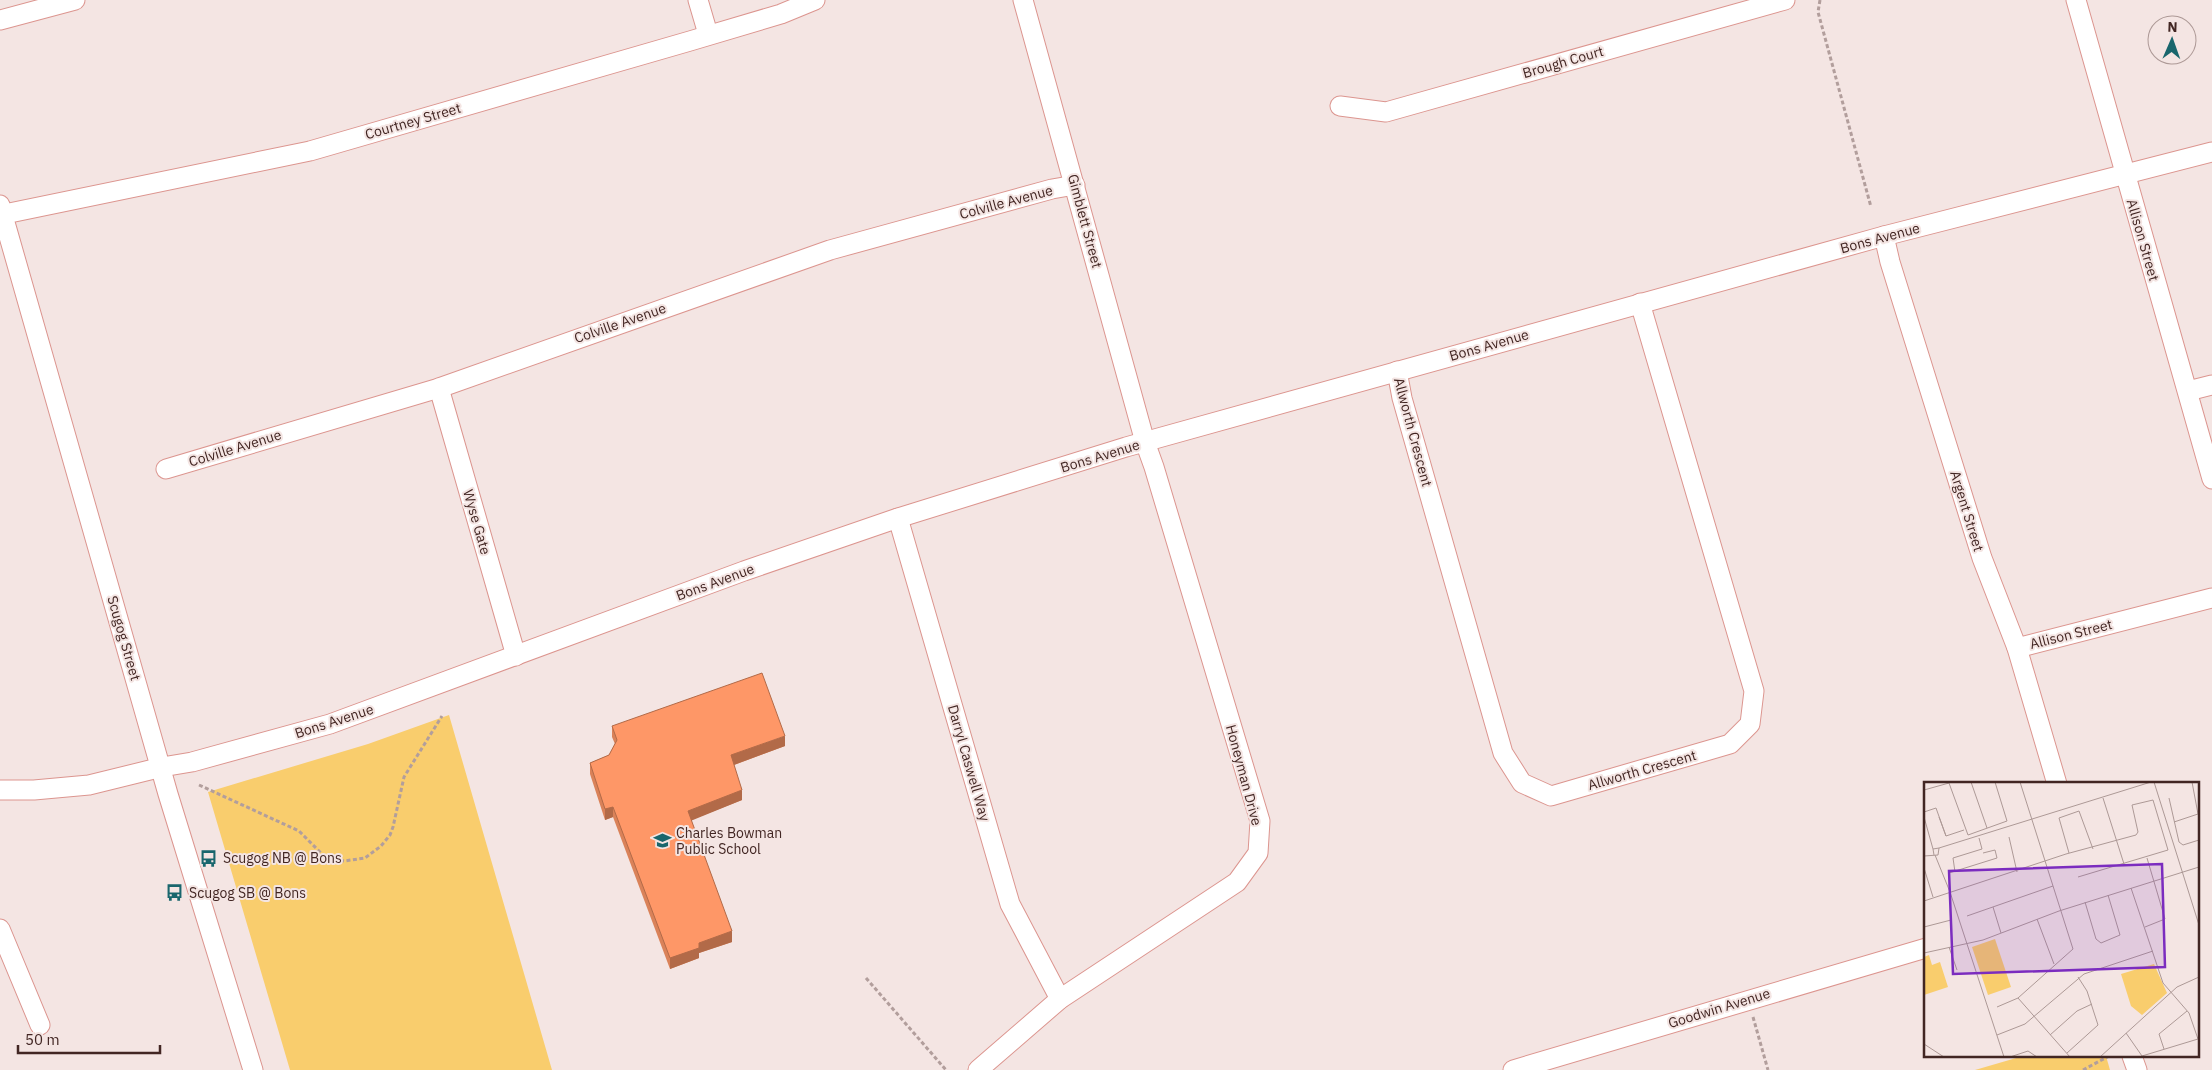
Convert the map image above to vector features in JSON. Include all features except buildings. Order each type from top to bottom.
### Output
[{"type":"street","points":[[698,0],[708,34]]},
{"type":"street","name":"Courtney Street","points":[[1,211],[268,162],[681,44],[708,34],[781,14],[815,0]]},
{"type":"street","name":"Gimblett Street","points":[[1023,0],[1076,185],[1145,442]]},
{"type":"street","name":"Brough Court","points":[[1340,106],[1386,112],[1785,0]]},
{"type":"street","name":"Allison Street","points":[[2076,0],[2212,479]]},
{"type":"street","points":[[0,20],[65,1]]},
{"type":"street","name":"Bons Avenue","points":[[0,790],[34,790],[89,785],[162,767],[192,762],[330,724],[744,571],[898,518],[1145,442],[1884,236],[2212,152]]},
{"type":"street","name":"Colville Avenue","points":[[166,469],[439,388],[830,250],[1052,189],[1076,185]]},
{"type":"street","name":"Scugog Street","points":[[1,211],[162,767],[168,794],[253,1070]]},
{"type":"street","name":"Argent Street","points":[[1884,236],[1890,262],[1982,558],[2017,648],[2056,782]]},
{"type":"street","name":"Allworth Crescent","points":[[1397,372],[1402,398],[1503,753],[1522,783],[1551,796],[1730,744],[1750,724],[1754,691],[1640,303]]},
{"type":"street","points":[[2188,392],[2212,385]]},
{"type":"street","name":"Wyse Gate","points":[[439,388],[516,656]]},
{"type":"street","name":"Honeyman Drive","points":[[978,1070],[1060,999],[1237,882],[1258,853],[1260,821],[1145,442]]},
{"type":"street","name":"Darryl Caswell Way","points":[[898,518],[1010,904],[1060,999]]},
{"type":"street","name":"Allison Street","points":[[2017,648],[2212,598]]},
{"type":"street","points":[[0,929],[40,1026]]},
{"type":"street","name":"Goodwin Avenue","points":[[1513,1070],[1924,949]]},
{"type":"path","points":[[1820,0],[1818,12],[1871,207]]},
{"type":"path","points":[[200,785],[299,831],[326,858],[344,861],[365,858],[381,846],[390,835],[404,777],[442,716]]},
{"type":"path","points":[[866,978],[946,1070]]},
{"type":"path","points":[[1752,1012],[1768,1070]]},
{"type":"path","points":[[2083,1070],[2105,1058]]},
{"type":"shaded area","points":[[449,715],[552,1070],[290,1070],[208,792],[368,744]]},
{"type":"shaded area","points":[[2016,1058],[2107,1058],[2110,1070],[1975,1070]]},
{"type":"place","name":"Charles Bowman Public School","points":[[662,841]]},
{"type":"place","name":"Scugog NB @ Bons","points":[[209,858]]},
{"type":"place","name":"Scugog SB @ Bons","points":[[175,893]]}]
